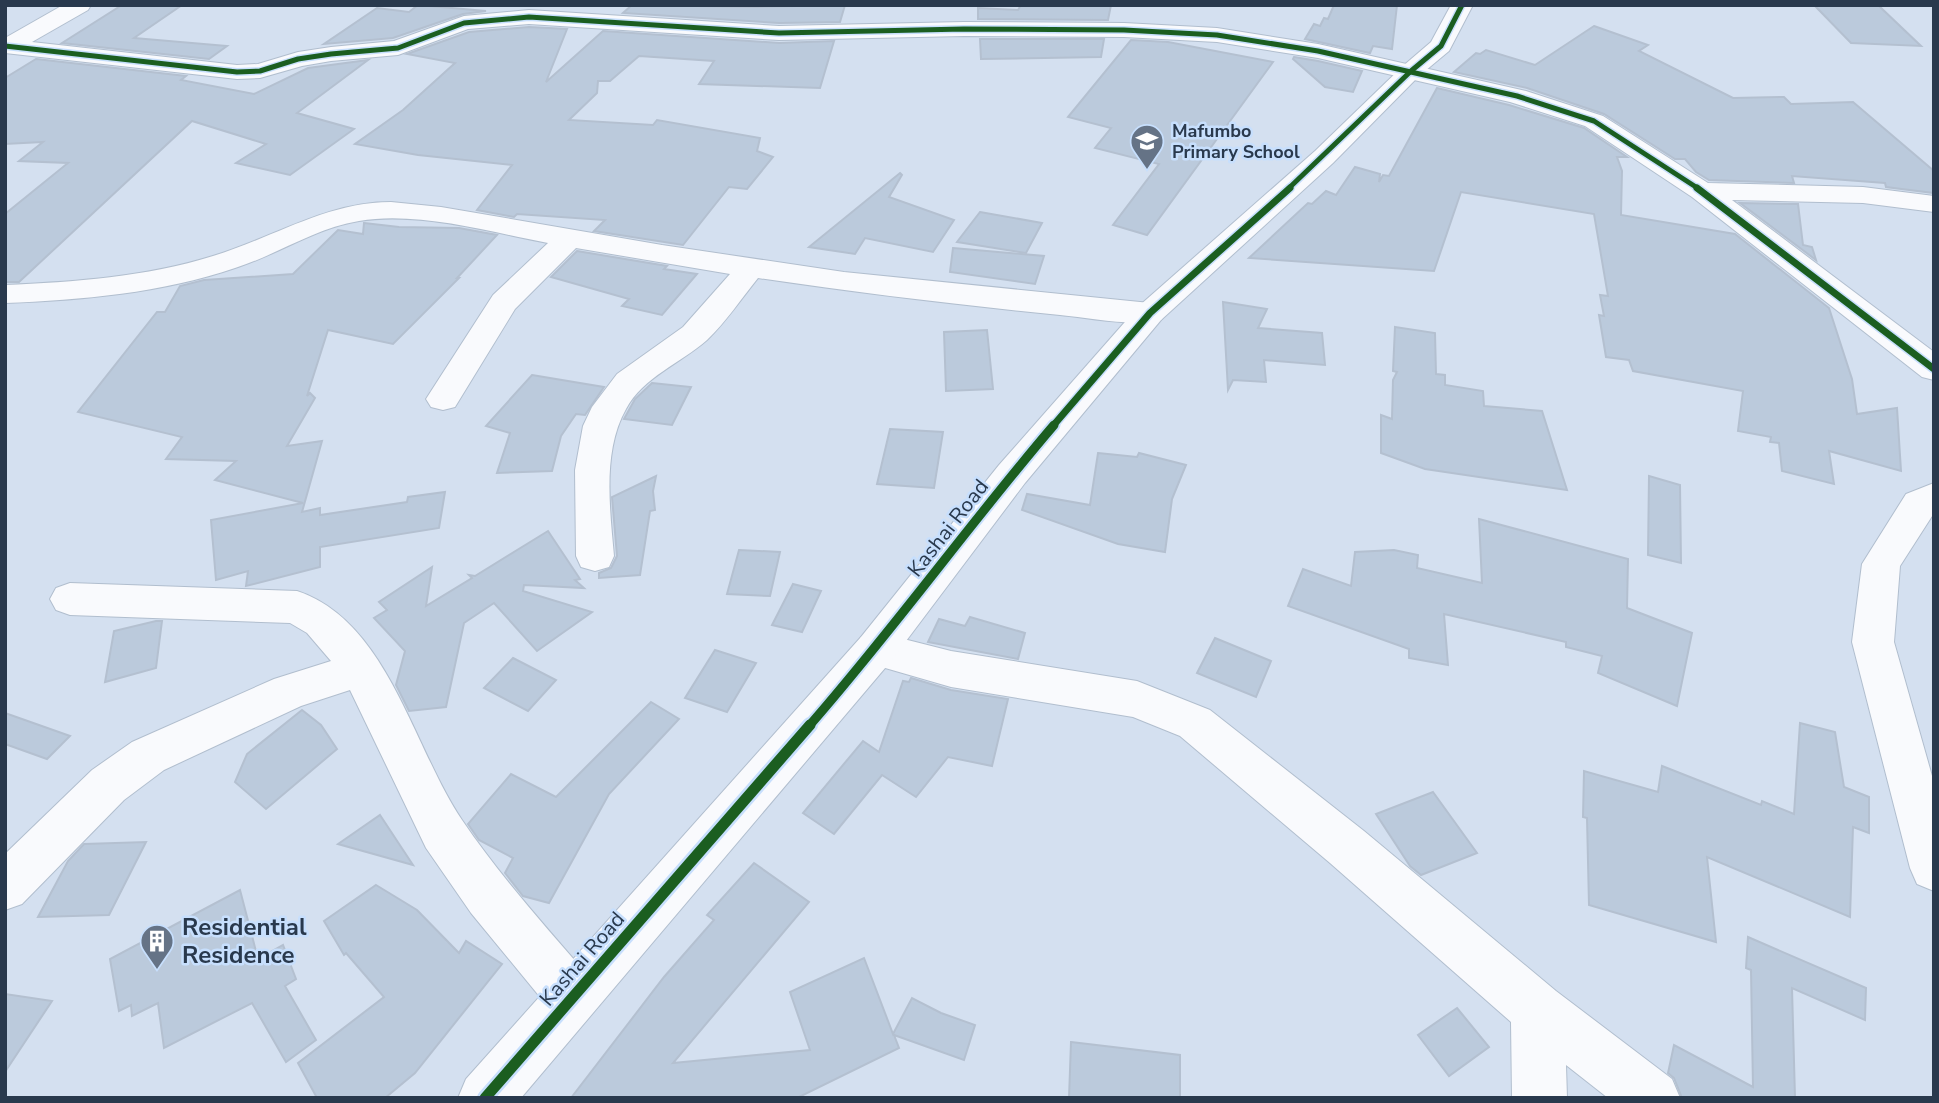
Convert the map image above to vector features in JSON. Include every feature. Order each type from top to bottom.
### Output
[{"type":"street","points":[[7,46],[80,5]]},
{"type":"street","name":"Kashai Road","points":[[485,1098],[876,649],[1012,474],[1150,313],[1324,157],[1411,71],[1441,46],[1462,5]]},
{"type":"street","points":[[7,46],[237,72],[260,71],[298,59],[331,54],[398,48],[467,14],[779,33],[964,29],[1124,30],[1217,34],[1318,51],[1411,71],[1517,96],[1594,121],[1702,191],[1934,369]]},
{"type":"street","points":[[1702,191],[1863,195],[1934,204]]},
{"type":"street","points":[[5,294],[60,292],[223,262],[329,220],[377,210],[405,211],[750,268],[997,301],[1150,313]]},
{"type":"street","points":[[443,399],[504,302],[570,237]]},
{"type":"street","points":[[594,556],[591,500],[594,452],[609,409],[620,390],[694,334],[712,316],[750,268]]},
{"type":"street","points":[[1934,496],[1919,504],[1881,564],[1873,642],[1934,868]]},
{"type":"street","points":[[70,599],[297,607],[314,614],[332,630],[358,670],[442,830],[486,895],[572,996]]},
{"type":"street","points":[[876,649],[951,670],[1137,699],[1195,723],[1337,839],[1537,1010],[1653,1098]]},
{"type":"street","points":[[5,887],[108,785],[148,757],[289,692],[358,670]]},
{"type":"street","points":[[1537,1010],[1540,1098]]},
{"type":"building","points":[[122,5],[182,5],[134,38],[227,46],[209,59],[62,43]]},
{"type":"building","points":[[418,5],[486,11],[463,14],[393,38],[324,44],[377,8],[409,12]]},
{"type":"building","points":[[632,5],[845,5],[840,22],[779,23],[623,13]]},
{"type":"building","points":[[1021,5],[1111,5],[1108,20],[978,19],[978,8],[1018,10]]},
{"type":"building","points":[[1334,5],[1397,5],[1392,49],[1373,46],[1370,53],[1305,39],[1314,24],[1320,26],[1324,18],[1328,19]]},
{"type":"building","points":[[1814,5],[1878,5],[1921,46],[1851,43]]},
{"type":"building","points":[[1594,26],[1648,45],[1639,51],[1733,98],[1784,97],[1791,104],[1853,102],[1934,171],[1934,193],[1886,187],[1885,183],[1792,176],[1794,183],[1709,180],[1696,172],[1685,159],[1675,159],[1604,114],[1527,88],[1454,72],[1476,53],[1480,54],[1486,50],[1535,65]]},
{"type":"building","points":[[529,27],[567,29],[546,82],[603,31],[779,43],[834,41],[820,88],[699,84],[714,61],[639,56],[610,81],[598,81],[597,93],[569,120],[653,125],[657,120],[760,138],[757,151],[773,157],[747,189],[729,187],[683,245],[594,231],[605,220],[517,214],[514,217],[477,210],[512,165],[418,155],[355,144],[403,110],[455,63],[407,54],[469,32]]},
{"type":"building","points":[[980,39],[1104,39],[1101,57],[981,59]]},
{"type":"building","points":[[1131,40],[1168,42],[1273,62],[1147,235],[1113,225],[1159,164],[1095,148],[1111,128],[1068,117]]},
{"type":"building","points":[[1294,57],[1362,71],[1353,92],[1325,87],[1293,59]]},
{"type":"building","points":[[36,59],[186,76],[181,80],[254,94],[308,68],[368,60],[297,113],[354,129],[290,175],[236,163],[266,144],[192,121],[19,282],[5,282],[5,214],[68,163],[19,161],[43,142],[5,144],[5,78]]},
{"type":"building","points":[[1437,88],[1509,105],[1584,128],[1627,157],[1617,157],[1622,171],[1621,215],[1735,234],[1829,308],[1852,379],[1857,414],[1897,408],[1901,471],[1829,451],[1834,484],[1782,471],[1779,443],[1770,442],[1771,437],[1738,431],[1743,391],[1633,371],[1629,360],[1606,357],[1599,315],[1604,316],[1600,295],[1608,296],[1594,214],[1461,192],[1434,271],[1249,258],[1308,203],[1312,204],[1326,191],[1336,195],[1355,167],[1380,174],[1379,182],[1383,175],[1389,176]]},
{"type":"building","points":[[900,173],[902,175],[889,197],[954,220],[933,252],[865,238],[855,254],[809,247]]},
{"type":"building","points":[[1740,203],[1798,204],[1803,245],[1812,247],[1816,260]]},
{"type":"building","points":[[980,212],[1042,223],[1026,253],[957,242]]},
{"type":"building","points":[[364,223],[399,227],[459,228],[497,235],[459,278],[393,344],[328,330],[307,396],[310,393],[315,398],[287,446],[322,441],[302,512],[320,508],[320,515],[407,502],[408,497],[445,492],[439,528],[320,547],[320,567],[246,586],[248,571],[216,580],[211,520],[303,503],[215,480],[236,461],[166,459],[182,437],[78,412],[157,312],[165,312],[180,286],[204,280],[293,274],[338,230],[363,234]]},
{"type":"building","points":[[953,248],[1044,256],[1035,284],[950,272]]},
{"type":"building","points":[[577,251],[667,266],[664,269],[697,274],[662,315],[622,306],[629,299],[551,277]]},
{"type":"building","points":[[1223,302],[1267,309],[1258,328],[1322,333],[1325,365],[1264,360],[1266,382],[1233,380],[1228,390]]},
{"type":"building","points":[[1395,327],[1435,333],[1436,374],[1445,375],[1445,385],[1483,391],[1484,406],[1542,411],[1567,490],[1425,469],[1381,453],[1381,415],[1392,419],[1393,380],[1397,372],[1393,371]]},
{"type":"building","points":[[987,330],[993,389],[946,391],[944,332]]},
{"type":"building","points":[[532,375],[604,387],[585,415],[576,414],[561,436],[552,471],[497,473],[510,433],[486,426]]},
{"type":"building","points":[[652,383],[691,387],[672,425],[624,419],[635,399]]},
{"type":"building","points":[[890,429],[943,432],[934,488],[877,484]]},
{"type":"building","points":[[1098,453],[1137,457],[1139,453],[1186,465],[1172,499],[1165,552],[1118,544],[1022,510],[1027,494],[1090,505]]},
{"type":"building","points":[[656,476],[653,491],[655,510],[650,511],[640,575],[599,578],[599,573],[611,568],[617,556],[612,497]]},
{"type":"building","points":[[1649,476],[1680,485],[1681,563],[1648,555]]},
{"type":"building","points":[[1479,519],[1628,559],[1627,608],[1692,633],[1677,706],[1598,673],[1602,656],[1566,647],[1566,642],[1444,614],[1448,665],[1409,658],[1409,649],[1288,606],[1303,569],[1351,586],[1355,552],[1394,550],[1418,555],[1417,568],[1482,583]]},
{"type":"building","points":[[548,531],[580,579],[575,580],[584,588],[524,585],[523,591],[592,612],[537,651],[494,603],[464,623],[446,707],[409,711],[396,685],[405,651],[374,618],[387,610],[379,602],[432,567],[426,606],[472,578],[469,575],[475,576]]},
{"type":"building","points":[[739,550],[780,552],[770,596],[727,594]]},
{"type":"building","points":[[793,584],[821,591],[802,632],[772,625]]},
{"type":"building","points":[[970,617],[1025,633],[1018,659],[928,642],[939,619],[965,626]]},
{"type":"building","points":[[162,621],[156,668],[105,682],[114,631]]},
{"type":"building","points":[[1215,638],[1271,661],[1256,697],[1197,673]]},
{"type":"building","points":[[715,650],[756,663],[727,712],[685,698]]},
{"type":"building","points":[[513,658],[556,680],[528,711],[484,688]]},
{"type":"building","points":[[911,678],[951,690],[1008,699],[992,766],[948,757],[916,797],[882,775],[834,834],[803,813],[863,741],[879,752],[903,681],[909,682]]},
{"type":"building","points":[[651,702],[679,719],[609,794],[549,903],[523,896],[505,873],[513,858],[479,840],[468,824],[511,774],[556,797]]},
{"type":"building","points":[[302,710],[321,725],[337,749],[266,809],[235,782],[247,754]]},
{"type":"building","points":[[5,713],[70,736],[47,759],[5,744]]},
{"type":"building","points":[[1800,723],[1835,732],[1844,787],[1869,797],[1869,833],[1853,827],[1850,917],[1707,857],[1716,942],[1589,905],[1587,818],[1583,817],[1584,771],[1658,792],[1662,766],[1761,805],[1762,801],[1794,814]]},
{"type":"building","points":[[1433,792],[1477,853],[1421,875],[1410,866],[1376,814]]},
{"type":"building","points":[[380,815],[413,865],[338,844]]},
{"type":"building","points":[[146,842],[109,915],[38,917],[68,861],[84,844]]},
{"type":"building","points":[[754,863],[809,902],[673,1063],[810,1050],[790,992],[864,958],[893,1034],[912,998],[941,1013],[975,1025],[964,1060],[894,1035],[899,1048],[797,1098],[571,1098],[664,977],[714,920],[707,915]]},
{"type":"building","points":[[376,885],[417,910],[459,953],[466,941],[502,964],[415,1073],[385,1098],[317,1098],[298,1063],[384,997],[346,953],[344,955],[324,921]]},
{"type":"building","points":[[240,890],[258,959],[283,945],[296,979],[285,986],[316,1040],[286,1062],[252,1003],[164,1048],[158,1003],[132,1016],[131,1005],[119,1011],[110,959]]},
{"type":"building","points":[[1748,937],[1866,988],[1865,1020],[1792,988],[1795,1098],[1682,1098],[1674,1078],[1668,1073],[1674,1045],[1753,1087],[1751,970],[1746,968]]},
{"type":"building","points":[[5,994],[52,1001],[5,1072]]},
{"type":"building","points":[[1457,1008],[1489,1047],[1449,1076],[1418,1035]]},
{"type":"building","points":[[1071,1042],[1180,1055],[1180,1098],[1069,1098]]},
{"type":"cycle path","points":[[485,1098],[876,649],[1012,474],[1150,313],[1324,157],[1411,71],[1441,46],[1462,5]]},
{"type":"cycle path","points":[[5,46],[237,72],[260,71],[298,59],[398,48],[464,23],[529,17],[779,33],[964,29],[1124,30],[1217,35],[1318,51],[1517,96],[1594,121],[1702,191],[1934,369]]},
{"type":"place","name":"Mafumbo Primary School","points":[[1147,171]]},
{"type":"place","name":"Residential Residence","points":[[157,971]]}]
